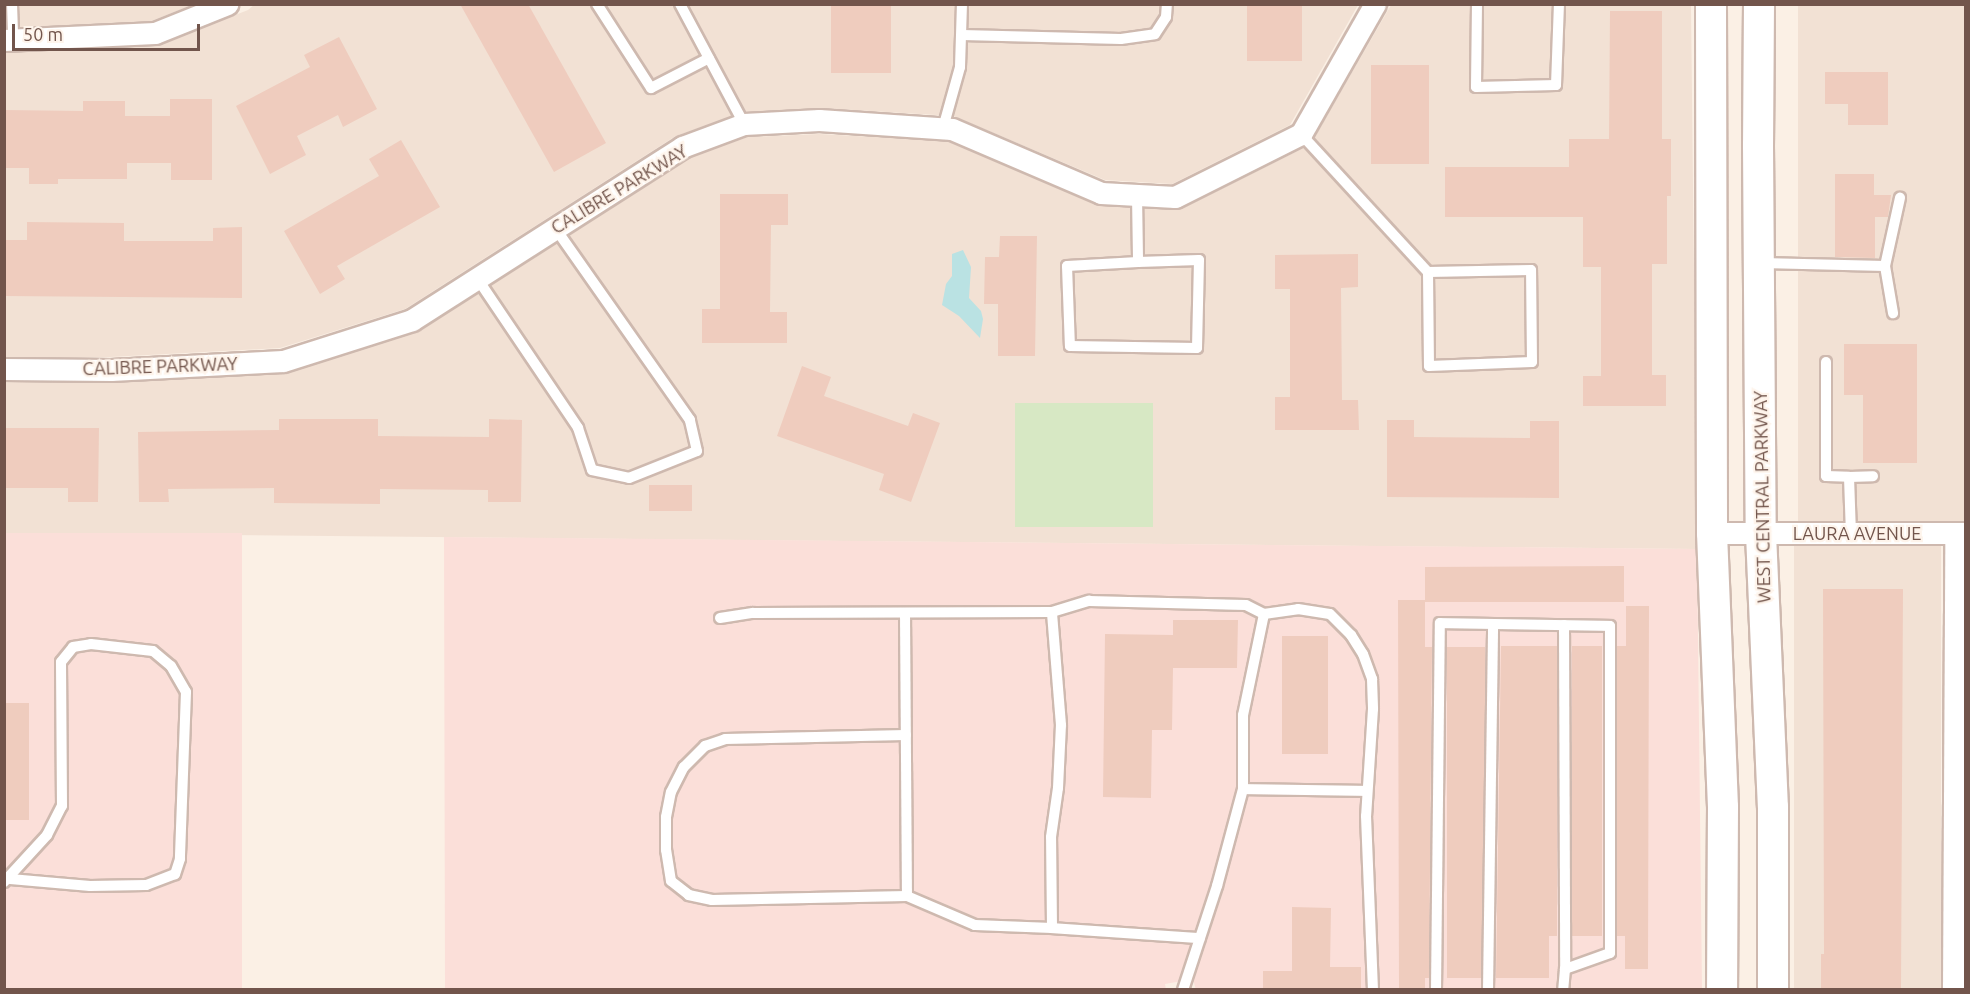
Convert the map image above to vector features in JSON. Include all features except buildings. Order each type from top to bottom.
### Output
[{"type":"main road","points":[[1711,4],[1712,533],[1723,807],[1722,990]]},
{"type":"main road","name":"WEST CENTRAL PARKWAY","points":[[1759,4],[1761,534],[1773,807],[1773,990]]},
{"type":"street","points":[[8,40],[155,33],[227,4]]},
{"type":"street","points":[[1301,134],[1375,4]]},
{"type":"street","name":"CALIBRE PARKWAY","points":[[4,369],[111,370],[283,361],[412,320],[682,147],[744,124],[819,120],[952,129],[1101,193],[1175,197],[1301,134]]},
{"type":"street","name":"LAURA AVENUE","points":[[1712,533],[1960,533]]},
{"type":"street","points":[[1953,990],[1960,533]]},
{"type":"lane","points":[[8,40],[12,4]]},
{"type":"lane","points":[[597,4],[651,88],[709,58]]},
{"type":"lane","points":[[680,4],[744,124]]},
{"type":"lane","points":[[943,128],[960,67],[962,4]]},
{"type":"lane","points":[[962,35],[1121,39],[1155,34],[1166,16],[1167,4]]},
{"type":"lane","points":[[1477,4],[1476,87],[1556,85],[1559,4]]},
{"type":"lane","points":[[1301,134],[1428,272],[1429,366],[1532,362],[1531,270],[1428,272]]},
{"type":"lane","points":[[1137,195],[1138,262]]},
{"type":"lane","points":[[1893,313],[1885,266],[1900,198]]},
{"type":"lane","points":[[477,278],[578,428],[592,470],[629,478],[697,451],[690,420],[555,228]]},
{"type":"lane","points":[[1199,260],[1197,348],[1070,346],[1067,266],[1138,262],[1199,260]]},
{"type":"lane","points":[[1759,263],[1885,266]]},
{"type":"lane","points":[[1826,362],[1826,476],[1873,476]]},
{"type":"lane","points":[[1849,477],[1851,534]]},
{"type":"lane","points":[[720,618],[753,613],[1052,612],[1089,601],[1246,605],[1264,614],[1298,609],[1330,614],[1351,634],[1363,654],[1372,679],[1373,710],[1366,816],[1373,990]]},
{"type":"lane","points":[[1052,612],[1061,725],[1058,788],[1051,837],[1052,928]]},
{"type":"lane","points":[[905,614],[907,896]]},
{"type":"lane","points":[[1183,990],[1243,789],[1243,715],[1264,614]]},
{"type":"lane","points":[[1436,990],[1440,623],[1610,626],[1610,953],[1565,969]]},
{"type":"lane","points":[[1488,990],[1493,624]]},
{"type":"lane","points":[[1563,990],[1565,969],[1564,625]]},
{"type":"lane","points":[[91,644],[153,651],[171,666],[186,692],[180,859],[175,874],[146,885],[90,886],[7,881],[47,834],[62,806],[62,662],[73,647],[91,644]]},
{"type":"lane","points":[[906,735],[725,739],[705,746],[684,767],[671,792],[666,817],[666,850],[671,881],[689,895],[712,900],[907,896],[975,925],[1200,938]]},
{"type":"lane","points":[[1243,789],[1367,791]]},
{"type":"shaded area","points":[[255,4],[1358,5],[1290,125],[1172,184],[1105,180],[953,116],[820,108],[743,112],[674,137],[405,309],[280,348],[110,357],[5,357],[4,53],[156,46],[248,10]]},
{"type":"shaded area","points":[[4,5],[192,5],[151,21],[5,28]]},
{"type":"shaded area","points":[[1391,5],[1691,5],[1697,549],[5,533],[5,382],[111,383],[288,373],[420,330],[689,158],[747,137],[819,134],[948,141],[1095,204],[1174,210],[1183,208],[1308,146]]},
{"type":"shaded area","points":[[1798,5],[1965,5],[1965,521],[1798,521]]},
{"type":"shaded area","points":[[5,533],[242,533],[242,990],[5,990]]},
{"type":"shaded area","points":[[444,537],[1697,549],[1702,989],[1196,990],[1193,979],[1165,984],[1166,990],[445,989]]},
{"type":"shaded area","points":[[1794,546],[1941,546],[1941,990],[1794,990]]},
{"type":"green space","points":[[1015,403],[1153,403],[1153,527],[1015,527]]},
{"type":"water","points":[[963,250],[971,267],[969,298],[981,311],[983,319],[980,338],[959,316],[942,305],[946,284],[952,276],[952,254]]}]
